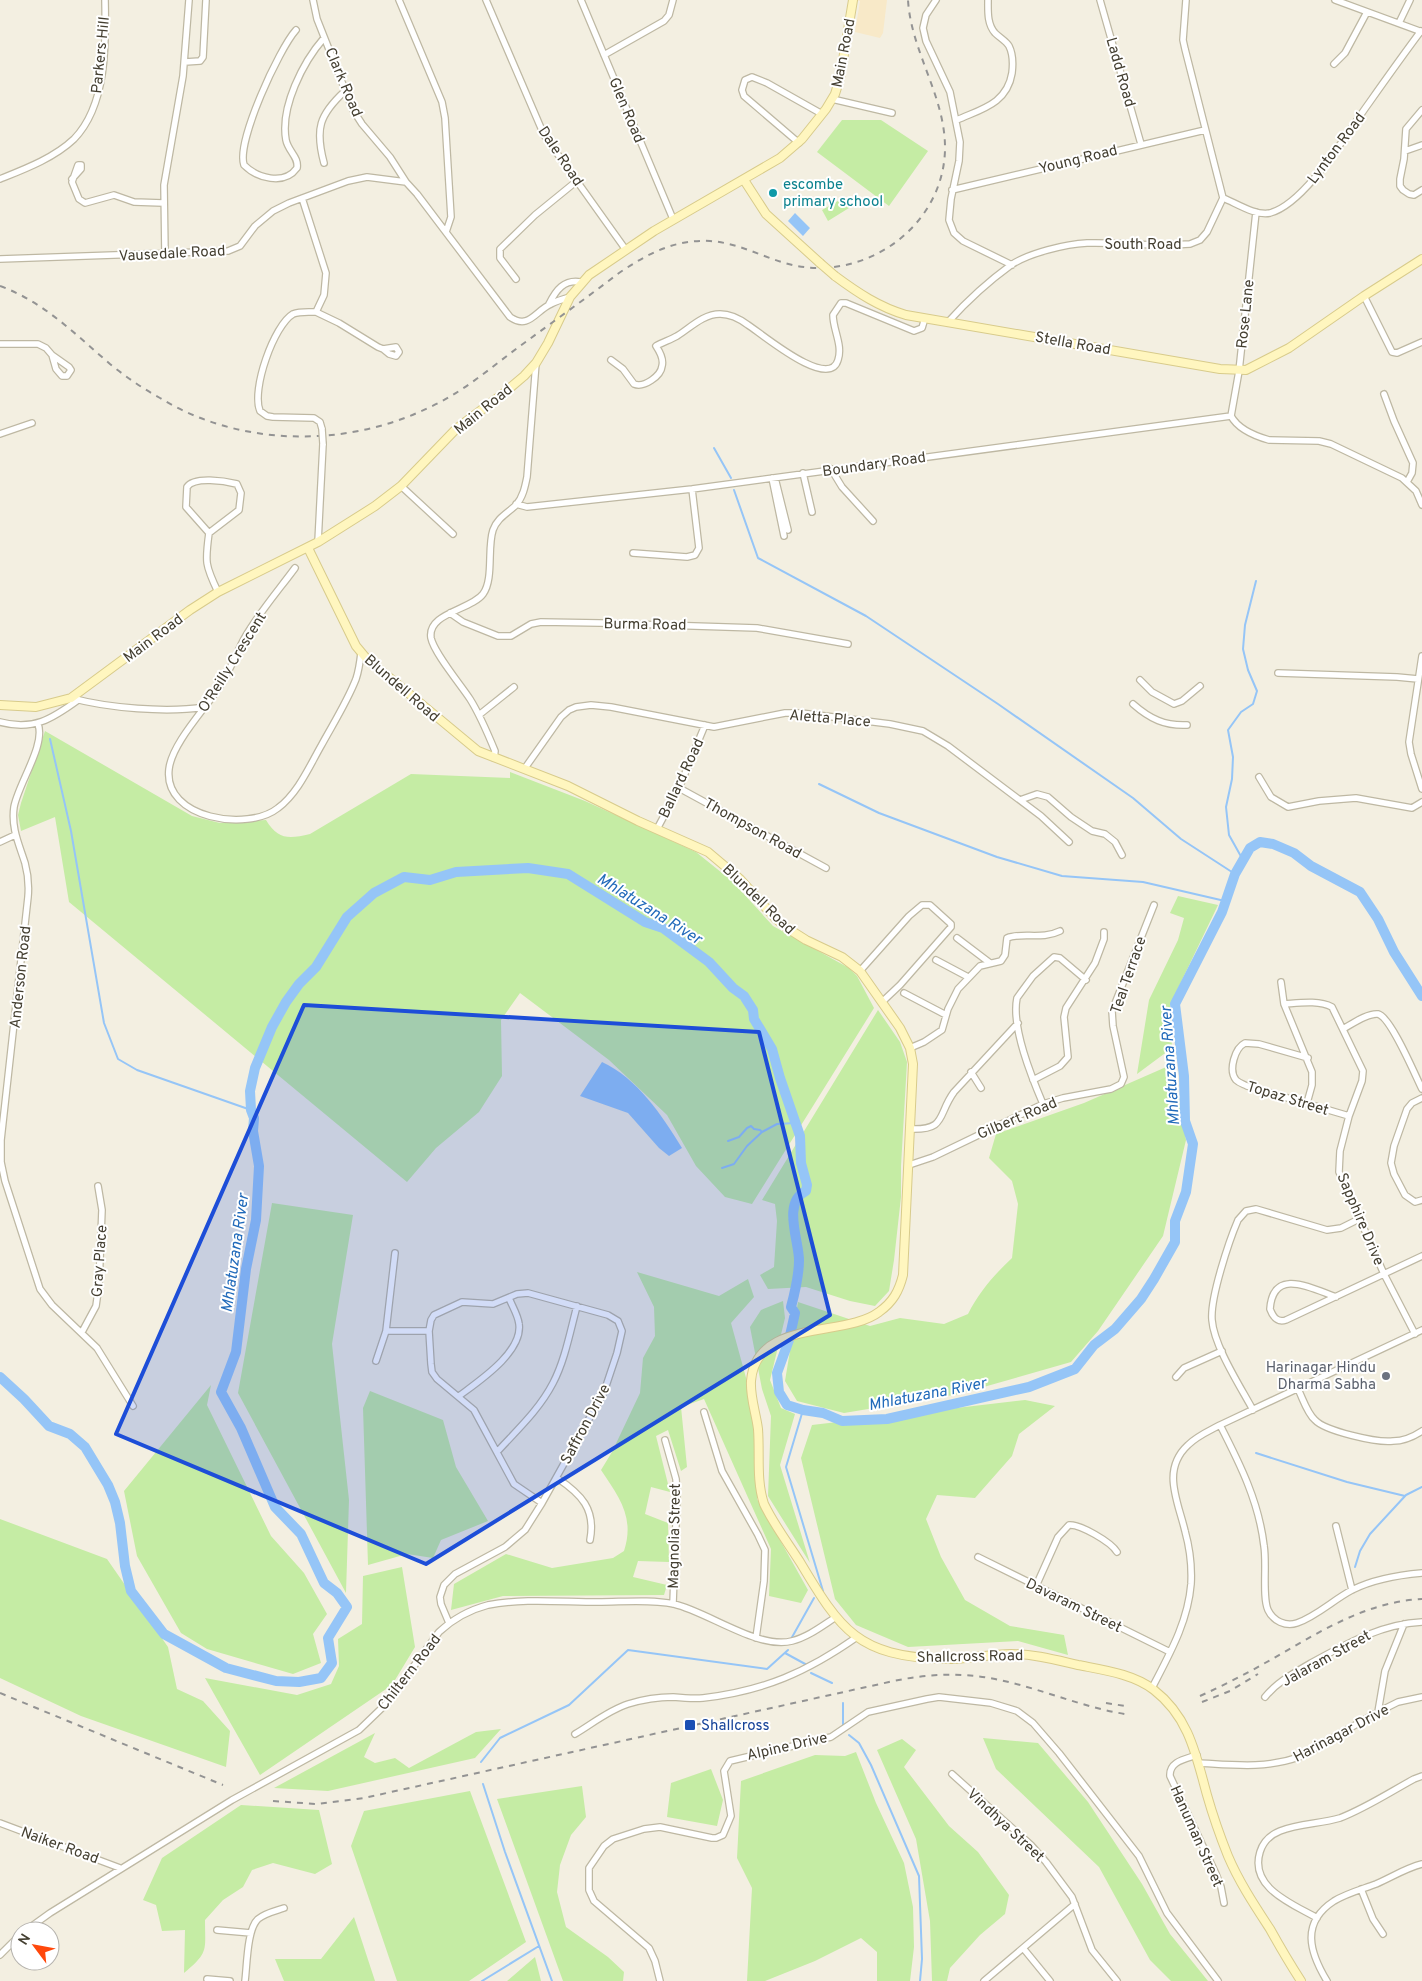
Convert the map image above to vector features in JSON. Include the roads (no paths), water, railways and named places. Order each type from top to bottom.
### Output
[{"type":"street","name":"Parkers Hill","points":[[0,179],[50,156],[73,139],[85,123],[96,98],[101,73],[105,0]]},
{"type":"street","points":[[165,254],[163,203],[167,162],[185,62],[189,0]]},
{"type":"street","points":[[185,62],[200,61],[202,57],[206,0]]},
{"type":"street","name":"Clark Road","points":[[314,0],[317,19],[324,38],[358,118],[386,152],[406,182]]},
{"type":"street","points":[[398,0],[437,88],[444,110],[451,217],[446,232]]},
{"type":"street","name":"Dale Road","points":[[486,0],[544,135],[578,180],[626,250]]},
{"type":"street","name":"Glen Road","points":[[581,0],[673,219]]},
{"type":"street","points":[[604,55],[664,21],[669,15],[673,0]]},
{"type":"street","name":"Main Road","points":[[0,722],[15,726],[38,724],[62,712],[75,699],[190,610],[218,592],[308,548],[375,506],[401,486],[456,429],[504,393],[536,363],[548,343],[570,297],[581,282],[597,269],[673,219],[744,180],[780,158],[798,143],[832,99],[840,78],[853,0]]},
{"type":"street","points":[[936,0],[926,15],[923,28],[926,41],[946,81],[957,120],[960,151],[952,190],[949,220],[954,233],[968,245],[1012,265]]},
{"type":"street","points":[[957,120],[999,99],[1006,91],[1011,79],[1013,62],[1010,48],[991,28],[988,0]]},
{"type":"street","name":"Ladd Road","points":[[1100,0],[1141,144]]},
{"type":"street","points":[[1186,0],[1184,40],[1204,130],[1223,198],[1256,212]]},
{"type":"street","points":[[1335,0],[1421,32]]},
{"type":"street","points":[[1399,23],[1410,0]]},
{"type":"street","points":[[1334,64],[1346,53],[1367,12]]},
{"type":"street","points":[[296,30],[277,60],[255,113],[242,151],[244,165],[252,173],[263,177],[285,176],[292,174],[297,168],[296,158],[286,140],[287,109],[296,84],[312,54],[324,38]]},
{"type":"street","name":"Lynton Road","points":[[1256,212],[1268,213],[1283,207],[1306,187],[1421,32]]},
{"type":"street","points":[[798,143],[744,96],[742,90],[745,80],[752,77],[767,82],[822,114]]},
{"type":"street","points":[[324,163],[320,147],[320,127],[328,110],[345,91]]},
{"type":"street","points":[[832,99],[892,113]]},
{"type":"street","points":[[1422,110],[1406,128],[1400,186],[1412,195],[1422,190]]},
{"type":"street","name":"Young Road","points":[[952,190],[1204,130]]},
{"type":"street","points":[[1405,151],[1422,145]]},
{"type":"street","name":"Vausedale Road","points":[[0,259],[221,252],[235,249],[263,219],[280,207],[302,198],[357,178],[385,178],[406,182]]},
{"type":"street","points":[[72,179],[77,195],[84,203],[114,195],[134,202],[163,203]]},
{"type":"street","points":[[516,279],[500,258],[500,249],[535,216],[578,180]]},
{"type":"street","name":"Stella Road","points":[[744,180],[766,214],[835,276],[880,306],[906,315],[1220,369],[1239,371],[1254,366],[1289,348],[1364,296],[1422,259]]},
{"type":"street","points":[[406,182],[510,317],[522,323],[549,304],[570,297]]},
{"type":"street","points":[[302,198],[326,272],[324,295],[316,312]]},
{"type":"street","name":"South Road","points":[[949,321],[968,302],[1012,265],[1062,247],[1085,243],[1181,245],[1195,243],[1207,232],[1223,198]]},
{"type":"street","name":"Rose Lane","points":[[1231,416],[1239,371],[1256,212]]},
{"type":"street","points":[[549,304],[555,294],[566,283],[572,281],[581,282]]},
{"type":"street","points":[[1364,296],[1392,352],[1397,353],[1422,342]]},
{"type":"street","points":[[611,360],[623,369],[634,384],[641,385],[650,381],[660,372],[662,362],[656,346],[676,336],[688,326],[713,315],[720,314],[740,319],[792,356],[809,365],[829,369],[834,367],[839,358],[833,315],[841,303],[846,303],[914,331],[922,328],[926,318]]},
{"type":"street","points":[[318,542],[323,444],[320,422],[314,418],[267,416],[260,411],[257,402],[262,367],[282,326],[292,315],[298,312],[316,312],[383,349]]},
{"type":"street","points":[[0,344],[22,343],[41,345],[52,355]]},
{"type":"street","points":[[494,758],[494,751],[479,715],[469,696],[432,640],[434,625],[442,617],[472,603],[485,592],[494,527],[502,516],[516,504],[522,494],[528,477],[536,363]]},
{"type":"street","points":[[1384,394],[1412,464],[1412,473],[1407,482]]},
{"type":"street","points":[[1231,416],[1237,423],[1254,435],[1269,440],[1319,441],[1331,444],[1396,474],[1416,491],[1422,505]]},
{"type":"street","name":"Boundary Road","points":[[516,504],[527,507],[692,489],[1231,416]]},
{"type":"street","points":[[0,434],[32,423]]},
{"type":"street","points":[[831,469],[842,487],[873,522]]},
{"type":"street","points":[[803,473],[812,512]]},
{"type":"street","points":[[773,477],[788,530]]},
{"type":"street","points":[[773,477],[784,536]]},
{"type":"street","points":[[209,533],[186,507],[187,487],[193,481],[200,480],[237,484],[241,493],[239,510],[209,533],[205,559],[218,592]]},
{"type":"street","points":[[401,486],[453,534]]},
{"type":"street","points":[[633,553],[687,558],[696,555],[698,548],[692,489]]},
{"type":"street","name":"Blundell Road","points":[[308,548],[352,640],[361,653],[456,734],[478,751],[568,786],[708,852],[740,879],[775,918],[787,928],[806,940],[842,957],[860,971],[900,1028],[910,1048],[914,1076],[903,1275],[899,1289],[890,1304],[879,1313],[866,1319],[790,1336],[777,1341],[760,1358]]},
{"type":"street","name":"O'Reilly Crescent","points":[[295,568],[253,625],[221,685],[180,742],[169,768],[170,785],[175,796],[190,808],[215,817],[239,820],[268,814],[278,808],[288,798],[308,768],[351,691],[357,677],[361,653]]},
{"type":"street","name":"Burma Road","points":[[450,613],[463,622],[498,636],[511,636],[531,624],[542,622],[610,623],[758,628],[848,644]]},
{"type":"street","points":[[1422,656],[1409,742],[1422,789]]},
{"type":"street","points":[[1278,673],[1418,679]]},
{"type":"street","points":[[1140,680],[1152,692],[1174,704],[1182,701],[1200,686]]},
{"type":"street","points":[[479,715],[514,687]]},
{"type":"street","points":[[75,699],[153,710],[179,710],[204,707]]},
{"type":"street","name":"Main Road","points":[[0,705],[36,707],[75,699]]},
{"type":"street","points":[[1133,704],[1150,718],[1160,722],[1169,725],[1187,725]]},
{"type":"street","name":"Aletta Place","points":[[525,768],[561,717],[576,707],[591,705],[705,725],[724,726],[776,714],[801,713],[914,728],[923,731],[948,746],[1041,816],[1069,842]]},
{"type":"street","name":"Anderson Road","points":[[38,724],[40,730],[39,740],[18,791],[14,807],[15,835],[25,864],[29,889],[1,1146],[1,1162],[5,1181],[40,1290],[52,1305],[97,1348],[133,1406]]},
{"type":"street","name":"Ballard Road","points":[[657,829],[680,788],[705,725]]},
{"type":"street","points":[[1259,776],[1262,785],[1271,797],[1288,807],[1319,801],[1356,798],[1412,808],[1421,803]]},
{"type":"street","name":"Thompson Road","points":[[680,788],[826,868]]},
{"type":"street","points":[[1020,800],[1037,794],[1048,797],[1071,817],[1092,831],[1105,834],[1115,842],[1122,855]]},
{"type":"street","points":[[2,841],[15,835]]},
{"type":"street","name":"Teal Terrace","points":[[1124,1077],[1113,1026],[1112,1012],[1154,904]]},
{"type":"street","points":[[860,971],[909,916],[922,905],[930,905],[951,924],[951,927],[940,940],[900,985],[882,1002]]},
{"type":"street","points":[[910,1048],[938,1034],[944,1028],[946,1015],[958,989],[980,966],[998,962],[1003,958],[1006,940],[1009,937],[1045,936],[1060,931]]},
{"type":"street","points":[[1033,1080],[1060,1066],[1068,1057],[1064,1012],[1070,1000],[1086,980],[1101,949],[1104,932]]},
{"type":"street","points":[[957,938],[990,963]]},
{"type":"street","points":[[1043,1104],[1033,1080],[1018,1023],[1016,1002],[1019,993],[1052,958],[1060,958],[1086,980]]},
{"type":"street","points":[[936,960],[968,977]]},
{"type":"street","points":[[1281,982],[1284,1004],[1308,1058],[1313,1076],[1307,1103]]},
{"type":"street","points":[[904,993],[946,1015]]},
{"type":"street","name":"Sapphire Drive","points":[[1284,1004],[1301,1002],[1329,1006],[1335,1011],[1363,1075],[1361,1086],[1349,1116],[1340,1151],[1339,1172],[1384,1274],[1415,1334]]},
{"type":"street","points":[[1342,1029],[1375,1014],[1384,1017],[1394,1031],[1422,1089]]},
{"type":"street","points":[[911,1129],[931,1127],[938,1123],[949,1099],[971,1072],[1018,1023]]},
{"type":"street","name":"Topaz Street","points":[[1308,1058],[1259,1044],[1245,1043],[1237,1051],[1233,1073],[1237,1081],[1247,1086],[1349,1116]]},
{"type":"street","points":[[971,1072],[981,1088]]},
{"type":"street","name":"Gilbert Road","points":[[909,1165],[933,1157],[1043,1104],[1063,1098],[1111,1089],[1121,1084],[1124,1077]]},
{"type":"street","points":[[0,1086],[8,1087]]},
{"type":"street","points":[[1422,1098],[1412,1103],[1407,1109],[1394,1146],[1391,1163],[1394,1174],[1408,1198],[1415,1202],[1422,1200]]},
{"type":"street","name":"Gray Place","points":[[82,1332],[93,1311],[98,1291],[102,1210],[98,1186]]},
{"type":"street","points":[[1253,1410],[1222,1351],[1213,1328],[1212,1319],[1213,1305],[1235,1227],[1242,1214],[1251,1209],[1256,1209],[1327,1230],[1341,1228],[1359,1219]]},
{"type":"street","points":[[376,1361],[386,1331],[395,1253]]},
{"type":"street","points":[[1336,1297],[1297,1284],[1286,1283],[1275,1292],[1270,1309],[1276,1320],[1283,1321],[1336,1297],[1422,1256]]},
{"type":"street","name":"Saffron Drive","points":[[429,1331],[434,1315],[451,1306],[462,1302],[493,1304],[522,1292],[528,1292],[614,1318],[618,1321],[622,1331],[604,1392],[557,1478],[528,1525],[514,1541],[455,1574],[444,1585],[440,1597],[449,1623]]},
{"type":"street","points":[[459,1396],[500,1361],[515,1344],[519,1325],[508,1298]]},
{"type":"street","points":[[497,1452],[535,1410],[554,1382],[566,1351],[577,1306]]},
{"type":"street","points":[[1152,1688],[1170,1652],[1186,1612],[1190,1586],[1191,1567],[1188,1545],[1173,1488],[1173,1471],[1180,1454],[1186,1446],[1220,1425],[1422,1330]]},
{"type":"street","points":[[386,1331],[429,1331],[432,1372],[442,1384],[474,1410],[514,1484],[542,1504]]},
{"type":"street","points":[[1176,1377],[1184,1368],[1222,1351]]},
{"type":"street","name":"Shallcross Road","points":[[760,1358],[751,1380],[759,1441],[760,1493],[770,1518],[836,1617],[857,1637],[878,1649],[910,1656],[958,1659],[1010,1654],[1027,1655],[1123,1676],[1152,1688],[1171,1704],[1180,1716],[1198,1759],[1228,1857],[1251,1900],[1301,1981]]},
{"type":"street","points":[[1298,1389],[1312,1417],[1321,1425],[1332,1429],[1384,1442],[1403,1440],[1422,1431]]},
{"type":"street","points":[[704,1412],[722,1471],[765,1550],[764,1582],[756,1638]]},
{"type":"street","points":[[1220,1425],[1246,1479],[1259,1517],[1265,1547],[1266,1604],[1271,1614],[1283,1624],[1296,1624],[1352,1590],[1381,1579],[1422,1574]]},
{"type":"street","name":"Magnolia Street","points":[[665,1440],[676,1479],[677,1495],[673,1604]]},
{"type":"street","points":[[557,1478],[577,1493],[588,1510],[593,1523],[590,1540]]},
{"type":"street","points":[[1036,1586],[1058,1537],[1069,1525],[1076,1526],[1101,1538],[1114,1547],[1117,1552]]},
{"type":"street","points":[[1336,1526],[1352,1590]]},
{"type":"street","name":"Davaram Street","points":[[978,1557],[1170,1652]]},
{"type":"street","name":"Chiltern Road","points":[[39,1921],[120,1868],[232,1800],[359,1730],[385,1704],[427,1646],[449,1623],[471,1611],[500,1603],[644,1602],[673,1604],[687,1608],[756,1638],[778,1642],[790,1642],[809,1634],[836,1617]]},
{"type":"street","name":"Jalaram Street","points":[[1265,1698],[1280,1682],[1338,1648],[1382,1628],[1422,1622]]},
{"type":"street","points":[[1378,1712],[1385,1671],[1404,1624]]},
{"type":"street","points":[[575,1734],[617,1709],[634,1703],[664,1698],[701,1698],[742,1691],[770,1683],[815,1665],[857,1637]]},
{"type":"street","name":"Alpine Drive","points":[[660,1981],[655,1961],[649,1948],[599,1906],[591,1896],[588,1868],[609,1842],[623,1834],[654,1827],[712,1838],[719,1837],[725,1832],[731,1816],[731,1805],[724,1771],[730,1761],[831,1737],[868,1712],[939,1697],[1008,1706],[1033,1723],[1059,1753],[1139,1856],[1167,1914],[1218,1981]]},
{"type":"street","name":"Harinagar Drive","points":[[1198,1759],[1262,1766],[1289,1761],[1299,1758],[1398,1702],[1422,1697]]},
{"type":"street","name":"Hanuman Street","points":[[1198,1759],[1174,1764],[1171,1768],[1170,1776],[1216,1874],[1224,1903]]},
{"type":"street","name":"Vindhya Street","points":[[952,1774],[1039,1854],[1068,1890],[1092,1950],[1116,1981]]},
{"type":"street","points":[[1317,1918],[1277,1894],[1262,1879],[1258,1859],[1264,1842],[1278,1832],[1289,1828],[1318,1824],[1352,1813],[1422,1776]]},
{"type":"street","name":"Naiker Road","points":[[0,1823],[120,1868]]},
{"type":"street","points":[[1327,1981],[1315,1960],[1311,1946],[1313,1929],[1317,1918],[1333,1901],[1422,1864]]},
{"type":"street","points":[[1361,1889],[1373,1919],[1383,1934]]},
{"type":"street","points":[[984,1981],[1074,1904]]},
{"type":"street","points":[[245,1981],[251,1934],[255,1922],[261,1916],[284,1908]]},
{"type":"street","points":[[218,1930],[251,1934]]},
{"type":"street","points":[[0,1955],[10,1945]]},
{"type":"street","points":[[1023,1948],[1050,1981]]},
{"type":"street","points":[[207,1978],[230,1981]]},
{"type":"water","points":[[795,213],[810,228],[803,236],[788,221]]},
{"type":"water","points":[[602,1062],[615,1069],[648,1099],[682,1148],[669,1156],[659,1148],[628,1113],[580,1096]]},
{"type":"waterway","points":[[714,448],[731,478]]},
{"type":"waterway","points":[[734,490],[758,558],[866,616],[998,704],[1133,798],[1181,839],[1235,874]]},
{"type":"waterway","points":[[1243,860],[1229,835],[1226,807],[1232,779],[1233,757],[1228,730],[1241,712],[1253,704],[1257,691],[1248,670],[1243,649],[1245,625],[1256,581]]},
{"type":"waterway","points":[[50,739],[71,831],[104,1023],[118,1059],[137,1070],[251,1110]]},
{"type":"waterway","points":[[819,784],[879,813],[997,857],[1062,876],[1143,882],[1225,901]]},
{"type":"waterway","name":"Mhlatuzana River","points":[[0,1377],[49,1426],[70,1434],[85,1447],[108,1485],[115,1502],[131,1591],[164,1634],[226,1668],[276,1681],[299,1682],[321,1678],[332,1663],[328,1638],[347,1607],[337,1593],[324,1583],[301,1534],[275,1507],[241,1428],[221,1392],[236,1352],[246,1269],[256,1220],[259,1166],[253,1131],[254,1118],[251,1110],[250,1091],[255,1068],[272,1027],[299,984],[316,967],[347,917],[374,893],[404,877],[430,880],[456,872],[528,868],[568,874],[645,922],[663,928],[709,962],[733,988],[744,996],[753,1010],[754,1019],[772,1049],[800,1136],[801,1163],[807,1185],[806,1191],[799,1196],[793,1213],[799,1266],[791,1307],[795,1313],[789,1340],[777,1373],[779,1392],[787,1405],[823,1413],[842,1421],[887,1419],[1029,1387],[1075,1369],[1094,1345],[1115,1329],[1141,1299],[1175,1242],[1175,1221],[1186,1192],[1193,1144],[1185,1121],[1184,1076],[1175,1004],[1222,912],[1235,874],[1250,848],[1260,842],[1273,844],[1294,853],[1311,866],[1360,892],[1378,919],[1394,952],[1422,996]]},
{"type":"waterway","points":[[728,1141],[739,1137],[751,1126],[762,1132],[777,1124],[795,1123]]},
{"type":"waterway","points":[[722,1168],[734,1164],[747,1146],[762,1132]]},
{"type":"waterway","points":[[803,1410],[786,1467],[823,1591]]},
{"type":"waterway","points":[[1256,1453],[1347,1482],[1405,1496]]},
{"type":"waterway","points":[[1355,1567],[1360,1551],[1370,1534],[1406,1495],[1422,1487]]},
{"type":"waterway","points":[[791,1639],[814,1598]]},
{"type":"waterway","points":[[481,1762],[500,1738],[569,1705],[628,1650],[767,1669],[788,1650]]},
{"type":"waterway","points":[[785,1653],[807,1665]]},
{"type":"waterway","points":[[811,1673],[832,1683]]},
{"type":"waterway","points":[[843,1703],[843,1725]]},
{"type":"waterway","points":[[849,1735],[859,1743],[871,1765],[919,1876],[922,1959],[920,1981]]},
{"type":"waterway","points":[[483,1784],[505,1852],[552,1981]]},
{"type":"waterway","points":[[482,1981],[539,1946]]},
{"type":"railway","points":[[0,286],[45,310],[134,382],[191,414],[224,426],[258,433],[293,436],[328,435],[362,430],[396,421],[428,408],[463,389],[619,273],[651,254],[673,245],[697,241],[721,242],[797,266],[824,268],[850,264],[875,255],[897,241],[916,223],[931,202],[941,177],[945,150],[944,130],[940,112],[915,38],[908,0]]},
{"type":"railway","points":[[1200,1696],[1249,1672],[1321,1631],[1360,1613],[1400,1601],[1422,1599]]},
{"type":"railway","points":[[1202,1702],[1230,1691],[1258,1674]]},
{"type":"railway","points":[[273,1801],[316,1804],[364,1798],[916,1677],[968,1675],[995,1679],[1092,1707],[1125,1714]]},
{"type":"railway","points":[[0,1693],[223,1785]]},
{"type":"railway","points":[[1106,1703],[1125,1706]]},
{"type":"place","name":"escombe primary school","points":[[773,193]]},
{"type":"place","name":"Harinagar Hindu Dharma Sabha","points":[[1386,1376]]},
{"type":"place","name":"Shallcross","points":[[690,1725]]}]
